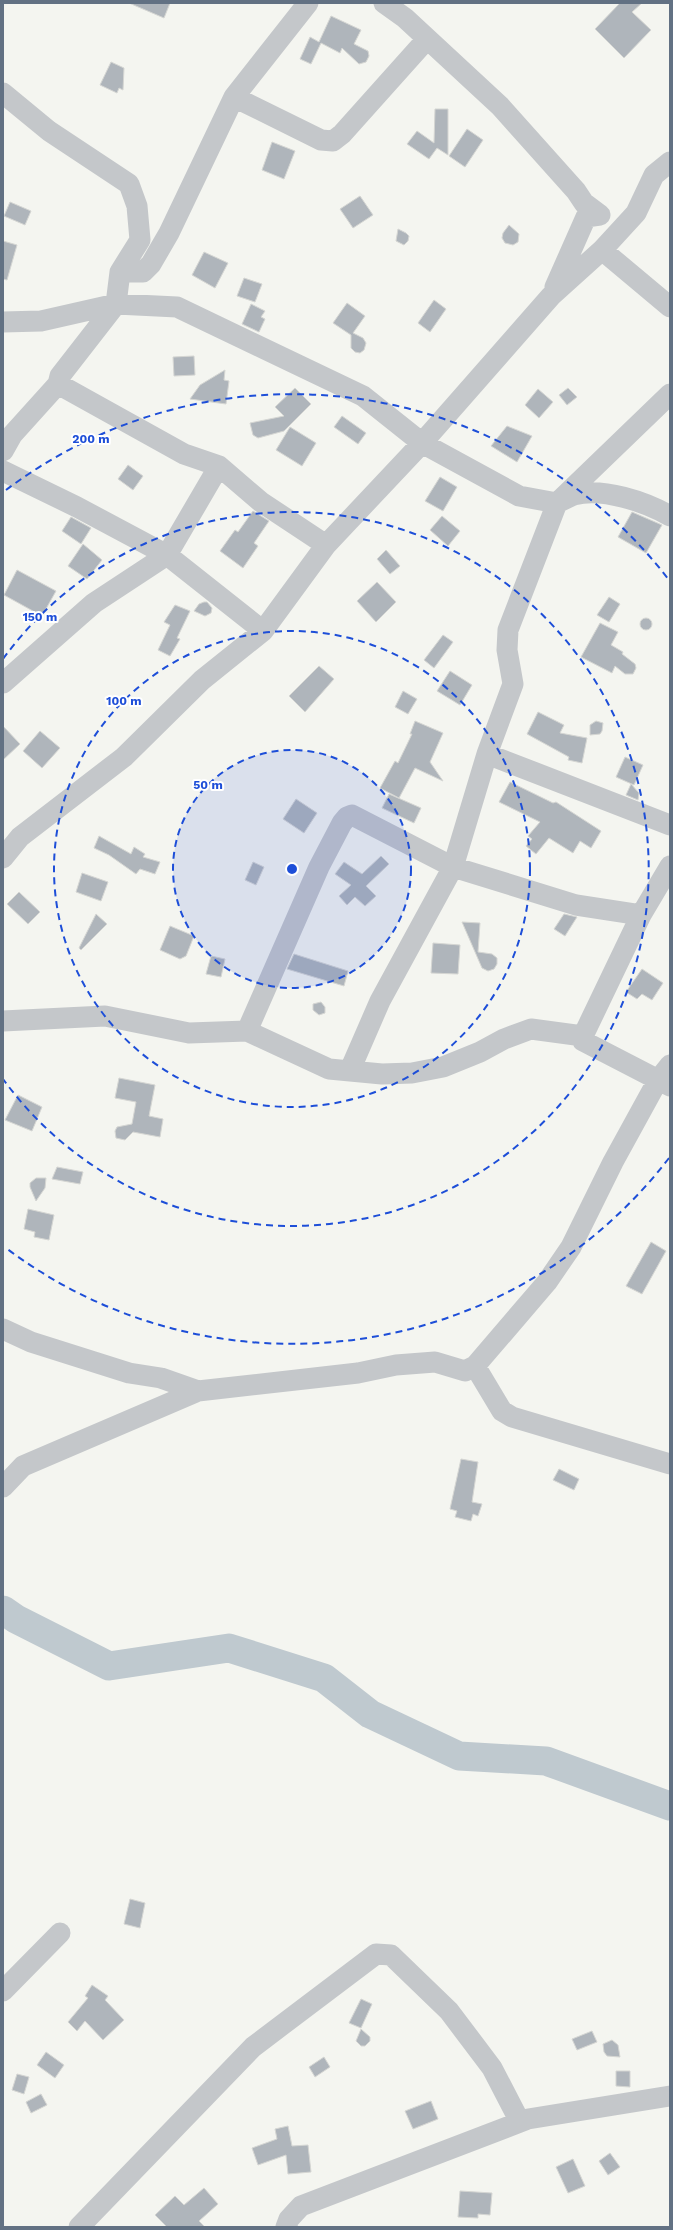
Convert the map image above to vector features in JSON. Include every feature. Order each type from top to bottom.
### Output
[{"type":"street","points":[[120,272],[143,272],[151,264],[169,233],[234,97],[308,3]]},
{"type":"street","points":[[384,3],[405,18],[500,106],[576,191],[584,203],[600,215],[586,217],[551,296]]},
{"type":"street","points":[[234,97],[321,140],[333,141],[342,134],[427,39]]},
{"type":"street","points":[[3,93],[49,131],[129,184],[137,206],[140,240],[120,272],[116,304],[60,376],[58,384],[12,435],[3,451]]},
{"type":"street","points":[[4,856],[20,837],[124,757],[202,680],[263,631],[326,545],[422,443],[551,296],[602,250],[636,213],[654,175],[670,162]]},
{"type":"street","points":[[602,250],[670,307]]},
{"type":"street","points":[[3,322],[40,321],[116,304],[177,307],[363,396],[422,443],[519,496],[557,503],[576,495],[597,493],[640,501],[670,516]]},
{"type":"street","points":[[58,384],[184,454],[219,466],[261,502],[326,545]]},
{"type":"street","points":[[350,1070],[380,1001],[452,867],[487,754],[513,684],[507,650],[508,630],[557,503],[670,394]]},
{"type":"street","points":[[3,683],[94,603],[167,555],[219,466]]},
{"type":"street","points":[[3,471],[77,507],[167,555],[263,631]]},
{"type":"street","points":[[487,754],[670,825]]},
{"type":"street","points":[[247,1031],[319,867],[347,817],[358,816],[452,867],[576,905],[641,914]]},
{"type":"street","points":[[3,1487],[23,1466],[198,1391],[358,1373],[411,1364],[435,1362],[465,1371],[475,1366],[547,1282],[571,1247],[613,1162],[666,1077],[583,1041],[583,1036],[641,914],[670,866]]},
{"type":"street","points":[[3,1021],[105,1016],[189,1033],[247,1031],[329,1069],[382,1074],[412,1073],[444,1067],[480,1052],[504,1039],[531,1029],[583,1036]]},
{"type":"street","points":[[3,1329],[31,1342],[129,1373],[162,1378],[198,1391]]},
{"type":"street","points":[[475,1366],[502,1411],[512,1417],[670,1464]]},
{"type":"street","points":[[3,1992],[60,1933]]},
{"type":"street","points":[[79,2227],[252,2047],[376,1954],[391,1955],[449,2011],[492,2068],[520,2122]]},
{"type":"street","points":[[286,2227],[289,2219],[301,2206],[520,2122],[670,2096]]},
{"type":"building","points":[[129,3],[170,3],[164,18]]},
{"type":"building","points":[[620,3],[642,3],[632,12],[651,30],[624,58],[595,29]]},
{"type":"building","points":[[331,16],[361,30],[354,44],[368,51],[369,56],[366,62],[359,64],[342,48],[340,53],[321,43],[311,64],[300,59],[310,37],[319,42]]},
{"type":"building","points":[[111,62],[124,68],[123,90],[119,88],[117,93],[100,85]]},
{"type":"building","points":[[435,109],[448,109],[448,155],[437,148],[429,159],[407,144],[417,131],[434,143]]},
{"type":"building","points":[[467,129],[483,140],[465,167],[449,156]]},
{"type":"building","points":[[272,142],[295,151],[284,179],[262,170]]},
{"type":"building","points":[[360,196],[373,215],[353,228],[340,209]]},
{"type":"building","points":[[10,202],[31,211],[25,225],[4,216]]},
{"type":"building","points":[[509,225],[519,234],[518,242],[513,245],[505,243],[502,238],[503,233]]},
{"type":"building","points":[[398,229],[409,236],[408,241],[404,245],[396,241]]},
{"type":"building","points":[[3,241],[17,245],[7,280],[3,279]]},
{"type":"building","points":[[204,252],[228,263],[215,288],[192,275]]},
{"type":"building","points":[[244,278],[262,284],[255,302],[237,296]]},
{"type":"building","points":[[434,300],[446,309],[430,332],[418,323]]},
{"type":"building","points":[[347,303],[365,316],[353,333],[363,338],[366,343],[364,350],[360,353],[355,352],[351,348],[351,335],[333,323]]},
{"type":"building","points":[[251,304],[265,311],[261,317],[265,319],[259,332],[242,324]]},
{"type":"building","points":[[194,356],[195,375],[174,376],[173,357]]},
{"type":"building","points":[[225,370],[224,380],[229,381],[226,404],[190,399],[200,385]]},
{"type":"building","points":[[295,388],[311,404],[284,431],[258,438],[253,435],[250,423],[284,416],[275,407]]},
{"type":"building","points":[[568,388],[577,397],[567,405],[559,395]]},
{"type":"building","points":[[538,389],[553,402],[539,418],[525,405]]},
{"type":"building","points":[[342,416],[366,433],[358,444],[334,427]]},
{"type":"building","points":[[507,426],[532,436],[517,462],[491,446]]},
{"type":"building","points":[[290,427],[316,443],[302,466],[276,450]]},
{"type":"building","points":[[128,465],[143,476],[133,490],[118,479]]},
{"type":"building","points":[[440,477],[457,487],[443,511],[425,501]]},
{"type":"building","points":[[253,511],[269,521],[254,543],[258,546],[243,568],[220,551],[235,530],[238,532]]},
{"type":"building","points":[[632,512],[662,525],[646,553],[618,537]]},
{"type":"building","points":[[442,516],[460,531],[448,546],[430,530]]},
{"type":"building","points":[[71,517],[91,528],[81,544],[62,531]]},
{"type":"building","points":[[83,544],[102,560],[87,579],[68,566]]},
{"type":"building","points":[[386,550],[400,566],[390,574],[377,559]]},
{"type":"building","points":[[17,570],[56,591],[42,616],[4,595]]},
{"type":"building","points":[[377,582],[396,602],[376,622],[357,601]]},
{"type":"building","points":[[609,597],[620,604],[609,622],[597,615]]},
{"type":"building","points":[[207,602],[212,608],[211,613],[205,616],[194,611],[199,604]]},
{"type":"building","points":[[175,605],[190,611],[177,638],[180,639],[170,656],[158,650],[170,625],[164,622]]},
{"type":"building","points":[[648,618],[651,619],[651,629],[644,630],[641,629],[640,622],[641,619]]},
{"type":"building","points":[[600,623],[618,632],[611,645],[623,652],[622,654],[635,664],[636,668],[633,674],[625,674],[615,666],[612,673],[581,657]]},
{"type":"building","points":[[443,635],[453,642],[434,668],[424,660]]},
{"type":"building","points":[[319,666],[334,679],[305,712],[289,696]]},
{"type":"building","points":[[450,671],[472,685],[460,705],[437,691]]},
{"type":"building","points":[[403,691],[417,699],[408,714],[395,707]]},
{"type":"building","points":[[538,712],[564,725],[560,733],[587,738],[582,763],[568,760],[569,757],[527,734]]},
{"type":"building","points":[[415,721],[443,733],[430,762],[443,781],[415,768],[399,798],[380,788],[395,761],[398,763],[412,734],[410,734]]},
{"type":"building","points":[[596,721],[603,723],[602,731],[600,734],[590,735],[590,725]]},
{"type":"building","points":[[3,726],[20,744],[3,760]]},
{"type":"building","points":[[40,731],[60,748],[42,768],[23,751]]},
{"type":"building","points":[[625,757],[643,765],[634,785],[616,777]]},
{"type":"building","points":[[510,782],[553,803],[556,802],[601,831],[591,848],[580,841],[573,853],[549,838],[536,854],[526,846],[532,839],[528,836],[540,822],[499,802]]},
{"type":"building","points":[[631,784],[639,793],[638,800],[626,795]]},
{"type":"building","points":[[389,794],[421,808],[414,823],[382,808]]},
{"type":"building","points":[[296,799],[317,813],[304,833],[283,819]]},
{"type":"building","points":[[99,836],[131,854],[134,847],[145,854],[143,857],[160,862],[155,874],[140,869],[136,874],[109,855],[94,848]]},
{"type":"building","points":[[381,856],[389,864],[366,886],[376,896],[365,906],[355,897],[347,905],[339,896],[351,885],[335,874],[344,862],[362,874]]},
{"type":"building","points":[[253,862],[264,867],[256,885],[245,880]]},
{"type":"building","points":[[82,873],[108,882],[101,901],[76,892]]},
{"type":"building","points":[[19,892],[40,912],[28,924],[7,904]]},
{"type":"building","points":[[96,914],[107,924],[81,950],[79,948]]},
{"type":"building","points":[[564,914],[577,917],[565,936],[554,929]]},
{"type":"building","points":[[462,922],[480,923],[478,952],[492,954],[497,958],[497,964],[494,969],[488,971],[482,968]]},
{"type":"building","points":[[170,926],[194,936],[186,956],[180,959],[160,950]]},
{"type":"building","points":[[433,943],[460,945],[458,974],[431,973]]},
{"type":"building","points":[[294,954],[348,971],[344,986],[287,969]]},
{"type":"building","points":[[211,956],[225,959],[221,977],[206,974]]},
{"type":"building","points":[[642,969],[663,983],[652,1000],[642,994],[637,999],[626,992]]},
{"type":"building","points":[[321,1002],[325,1007],[325,1013],[319,1015],[313,1010],[313,1004]]},
{"type":"building","points":[[119,1078],[155,1085],[149,1116],[163,1119],[160,1137],[133,1132],[125,1140],[116,1138],[115,1131],[117,1127],[132,1124],[136,1102],[115,1098]]},
{"type":"building","points":[[18,1095],[42,1107],[32,1131],[5,1120]]},
{"type":"building","points":[[57,1167],[83,1172],[80,1184],[52,1179]]},
{"type":"building","points":[[36,1178],[46,1178],[45,1188],[36,1201],[30,1187],[30,1183]]},
{"type":"building","points":[[28,1209],[54,1215],[49,1240],[34,1237],[35,1232],[24,1229]]},
{"type":"building","points":[[651,1242],[666,1251],[642,1294],[626,1286]]},
{"type":"building","points":[[461,1459],[478,1462],[472,1502],[482,1504],[478,1516],[473,1514],[471,1521],[455,1517],[457,1511],[450,1509]]},
{"type":"building","points":[[559,1469],[579,1479],[574,1490],[553,1480]]},
{"type":"building","points":[[130,1899],[145,1903],[140,1928],[124,1924]]},
{"type":"building","points":[[92,1985],[108,1996],[105,2000],[124,2020],[103,2040],[85,2021],[77,2031],[68,2022],[88,1998],[85,1996]]},
{"type":"building","points":[[361,1999],[372,2004],[361,2028],[349,2023]]},
{"type":"building","points":[[361,2029],[370,2037],[370,2041],[365,2046],[361,2046],[356,2041]]},
{"type":"building","points":[[592,2031],[597,2042],[577,2050],[572,2039]]},
{"type":"building","points":[[612,2040],[618,2045],[620,2057],[607,2056],[604,2052],[603,2044]]},
{"type":"building","points":[[46,2052],[64,2065],[55,2078],[37,2065]]},
{"type":"building","points":[[324,2057],[330,2067],[315,2077],[309,2067]]},
{"type":"building","points":[[616,2071],[630,2071],[630,2087],[616,2086]]},
{"type":"building","points":[[17,2074],[29,2077],[24,2094],[12,2090]]},
{"type":"building","points":[[41,2094],[47,2105],[31,2113],[26,2102]]},
{"type":"building","points":[[431,2101],[438,2119],[413,2129],[405,2111]]},
{"type":"building","points":[[288,2126],[292,2146],[308,2145],[311,2172],[288,2174],[286,2155],[258,2165],[252,2148],[277,2139],[275,2129]]},
{"type":"building","points":[[610,2153],[620,2167],[608,2175],[599,2161]]},
{"type":"building","points":[[573,2159],[585,2186],[568,2193],[556,2167]]},
{"type":"building","points":[[204,2188],[218,2204],[199,2221],[205,2227],[167,2227],[155,2215],[175,2196],[184,2205]]},
{"type":"building","points":[[460,2191],[492,2193],[490,2215],[478,2214],[478,2218],[458,2217]]},
{"type":"waterway","points":[[3,1610],[16,1619],[109,1666],[229,1648],[324,1678],[370,1714],[459,1756],[546,1761],[670,1806]]}]
